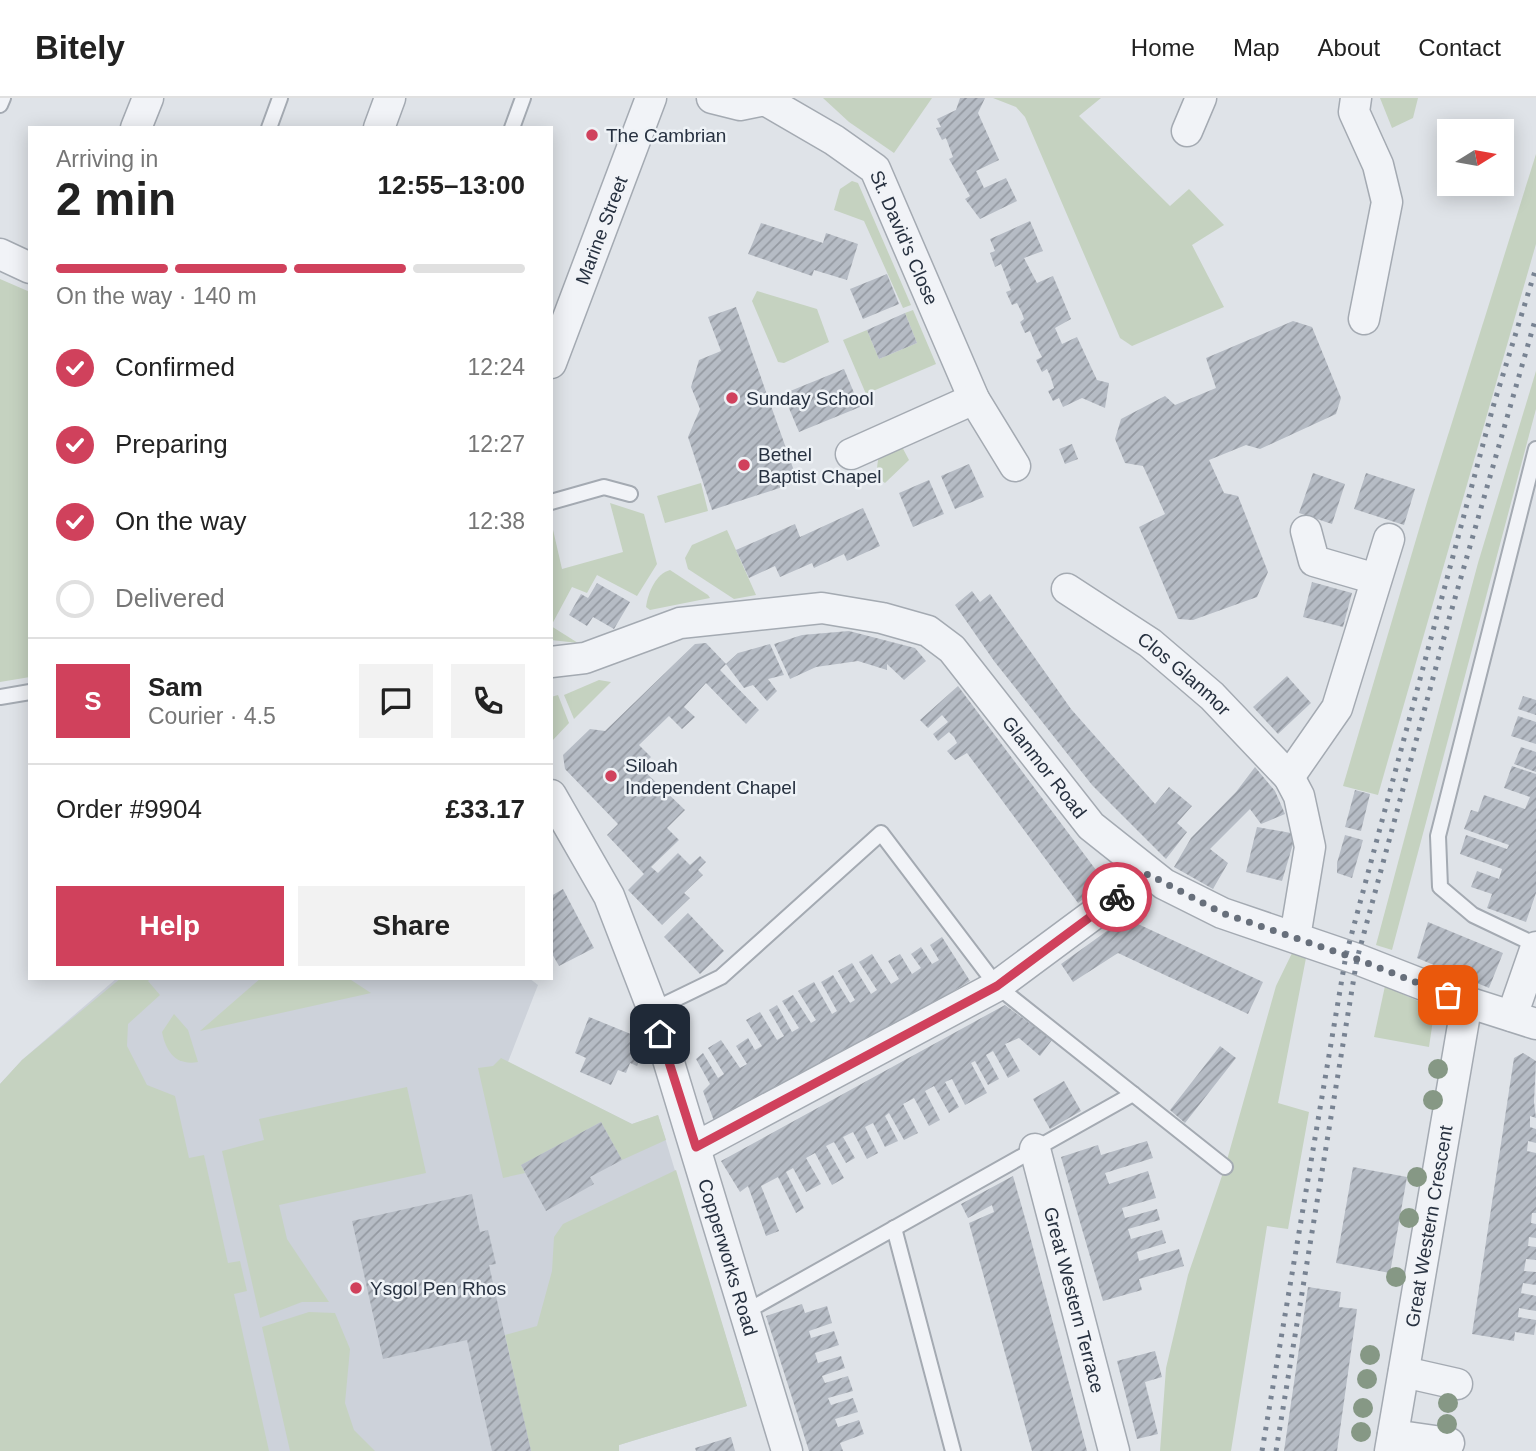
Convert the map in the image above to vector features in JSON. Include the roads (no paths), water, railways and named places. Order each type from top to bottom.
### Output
[{"type":"street","points":[[137,126],[148,98]]},
{"type":"street","points":[[380,126],[390,98]]},
{"type":"street","name":"Marine Street","points":[[553,358],[650,98]]},
{"type":"street","name":"St. David's Close","points":[[712,98],[740,105],[765,99],[834,140],[875,169],[974,399],[1015,466]]},
{"type":"street","points":[[1187,131],[1201,98]]},
{"type":"street","points":[[1356,98],[1354,112],[1378,165],[1387,202],[1364,319]]},
{"type":"street","points":[[851,454],[924,436],[974,399]]},
{"type":"street","points":[[1306,531],[1314,561],[1376,579]]},
{"type":"street","points":[[1289,777],[1337,708],[1389,539]]},
{"type":"street","name":"Clos Glanmor","points":[[1067,590],[1150,643],[1212,696],[1289,777],[1299,796],[1310,847],[1295,937]]},
{"type":"street","name":"Glanmor Road","points":[[553,662],[585,658],[680,623],[822,608],[882,618],[928,631],[952,649],[1091,826],[1148,874],[1222,913],[1524,1020]]},
{"type":"street","name":"Copperworks Road","points":[[553,799],[608,896],[653,1010],[747,1311],[787,1451]]},
{"type":"street","points":[[696,1147],[997,986],[1148,874]]},
{"type":"street","points":[[1524,1020],[1536,946]]},
{"type":"street","name":"Great Western Crescent","points":[[1392,1443],[1467,1002]]},
{"type":"street","name":"Great Western Terrace","points":[[1035,1149],[1114,1451]]},
{"type":"street","points":[[1404,1372],[1457,1384]]},
{"type":"street","points":[[1392,1443],[1449,1443]]},
{"type":"lane","points":[[0,105],[3,98]]},
{"type":"lane","points":[[270,126],[280,98]]},
{"type":"lane","points":[[513,126],[523,98]]},
{"type":"lane","points":[[1536,449],[1438,836],[1440,887],[1473,915],[1536,946]]},
{"type":"lane","points":[[553,501],[604,487],[630,494]]},
{"type":"lane","points":[[0,697],[28,692]]},
{"type":"lane","points":[[653,1010],[722,977],[881,832],[997,986],[1225,1167]]},
{"type":"lane","points":[[747,1311],[1133,1094]]},
{"type":"lane","points":[[894,1227],[953,1451]]},
{"type":"railway","points":[[1262,1451],[1346,955],[1493,407],[1536,268]]},
{"type":"railway","points":[[1276,1451],[1357,959],[1449,619],[1536,317]]},
{"type":"place","name":"The Cambrian","points":[[592,135]]},
{"type":"place","name":"Sunday School","points":[[732,398]]},
{"type":"place","name":"Bethel Baptist Chapel","points":[[744,465]]},
{"type":"place","name":"Siloah Independent Chapel","points":[[611,776]]},
{"type":"place","name":"Ysgol Pen Rhos","points":[[356,1288]]}]
